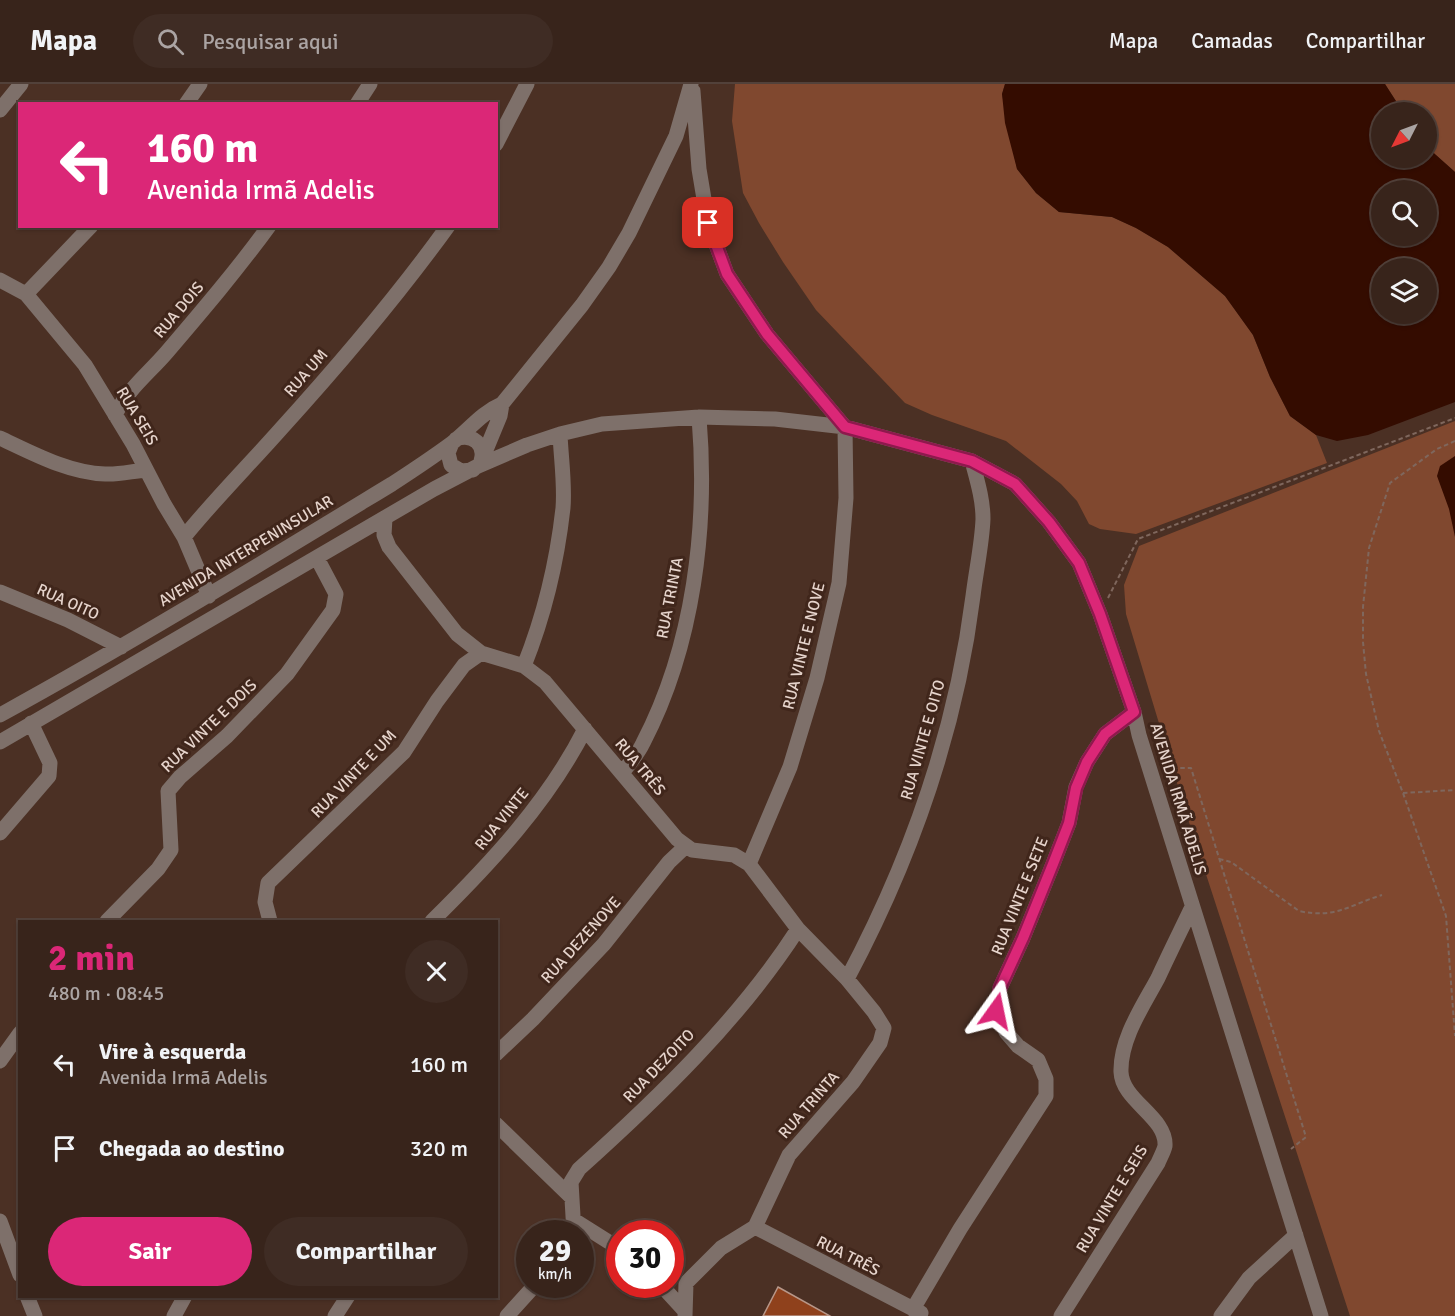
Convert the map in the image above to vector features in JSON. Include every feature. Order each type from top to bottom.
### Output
[{"type":"street","points":[[0,110],[21,84]]},
{"type":"street","points":[[187,102],[200,84]]},
{"type":"street","points":[[358,102],[370,84]]},
{"type":"street","points":[[498,140],[527,84]]},
{"type":"street","points":[[692,84],[699,169],[708,223],[727,274],[767,334],[845,427]]},
{"type":"street","name":"AVENIDA INTERPENINSULAR","points":[[0,715],[209,596],[406,475],[454,441],[488,410],[502,404],[582,305],[609,267],[629,233],[676,136],[692,84]]},
{"type":"street","points":[[26,294],[89,228]]},
{"type":"street","name":"RUA DOIS","points":[[116,415],[122,400],[165,354],[244,260],[268,228]]},
{"type":"street","name":"RUA UM","points":[[184,537],[204,511],[363,336],[446,228]]},
{"type":"street","name":"RUA SEIS","points":[[0,280],[26,294],[85,365],[116,415],[184,537],[209,596]]},
{"type":"street","name":"AVENIDA INTERPENINSULAR","points":[[477,466],[500,416],[502,404]]},
{"type":"street","name":"AVENIDA IRMÃ ADELIS","points":[[477,466],[527,445],[602,424],[699,417],[775,419],[845,427],[972,461],[1015,484],[1049,522],[1079,563],[1100,614],[1134,712],[1138,735],[1321,1316]]},
{"type":"street","name":"RUA TRINTA","points":[[622,773],[642,745],[662,701],[683,634],[695,566],[702,504],[699,417]]},
{"type":"street","name":"RUA VINTE E NOVE","points":[[749,864],[790,767],[817,678],[839,583],[846,498],[845,427]]},
{"type":"street","points":[[524,666],[537,633],[552,575],[563,506],[560,434]]},
{"type":"street","points":[[0,742],[477,466],[482,451],[477,442],[467,437],[454,441],[448,453],[452,465],[462,471],[477,466]]},
{"type":"street","points":[[0,438],[36,455],[82,471],[106,475],[146,470]]},
{"type":"street","name":"RUA VINTE E OITO","points":[[847,979],[876,924],[919,820],[954,705],[970,615],[983,518],[972,461]]},
{"type":"street","name":"RUA TRÊS","points":[[385,518],[384,535],[389,547],[457,634],[480,653],[524,666],[545,682],[677,839],[686,846]]},
{"type":"street","name":"RUA VINTE E DOIS","points":[[109,920],[158,868],[171,850],[168,791],[281,681],[333,610],[336,594],[317,558]]},
{"type":"street","name":"RUA OITO","points":[[0,592],[68,620],[121,647]]},
{"type":"street","name":"RUA VINTE E UM","points":[[270,920],[265,902],[268,883],[404,752],[464,665],[480,653]]},
{"type":"street","name":"RUA VINTE E SETE","points":[[920,1314],[960,1229],[1046,1096],[1046,1079],[1038,1060],[1018,1046],[1005,1032],[996,1011],[1000,988],[1023,938],[1069,823],[1076,788],[1087,762],[1105,734],[1134,712]]},
{"type":"street","points":[[0,833],[49,776],[50,763],[31,723]]},
{"type":"street","name":"RUA VINTE","points":[[433,920],[476,879],[548,790],[572,755],[585,729]]},
{"type":"street","points":[[686,846],[692,850],[734,855],[749,864],[798,929],[847,979]]},
{"type":"street","name":"RUA DEZENOVE","points":[[498,1052],[577,974],[604,944],[669,862],[686,846]]},
{"type":"street","name":"RUA VINTE E SEIS","points":[[1061,1316],[1158,1163],[1165,1146],[1162,1133],[1146,1110],[1128,1093],[1121,1074],[1123,1052],[1138,1016],[1192,907]]},
{"type":"street","name":"RUA DEZOITO","points":[[573,1220],[571,1182],[579,1169],[679,1074],[738,1007],[798,929]]},
{"type":"street","name":"RUA TRINTA","points":[[755,1227],[789,1155],[853,1082],[880,1043],[884,1028],[847,979]]},
{"type":"street","points":[[0,1061],[18,1036]]},
{"type":"street","points":[[498,1126],[571,1197]]},
{"type":"street","points":[[0,1221],[18,1267]]},
{"type":"street","points":[[684,1312],[686,1283],[721,1248],[755,1227]]},
{"type":"street","name":"RUA TRÊS","points":[[755,1227],[920,1314]]},
{"type":"street","points":[[1221,1316],[1249,1278],[1296,1235]]},
{"type":"street","points":[[28,1298],[35,1316]]},
{"type":"street","points":[[174,1316],[184,1298]]},
{"type":"street","points":[[335,1316],[347,1298]]},
{"type":"street","points":[[507,1316],[523,1298]]},
{"type":"street","points":[[672,1298],[684,1312]]},
{"type":"path","points":[[1100,614],[1138,539],[1455,418]]},
{"type":"path","points":[[1455,441],[1437,449],[1390,483],[1369,548],[1362,642],[1366,674],[1379,731],[1446,916],[1455,1036]]},
{"type":"path","points":[[1174,765],[1177,768],[1191,768],[1306,1137],[1291,1149]]},
{"type":"path","points":[[1403,793],[1455,789]]},
{"type":"path","points":[[1219,859],[1231,862],[1299,911],[1311,914],[1335,913],[1382,895]]},
{"type":"shaded area","points":[[735,84],[1005,84],[1002,94],[1017,169],[1036,193],[1059,212],[1112,217],[1136,228],[1168,247],[1225,296],[1253,335],[1270,377],[1290,416],[1316,435],[1327,463],[1136,534],[1100,529],[1089,524],[1077,501],[1061,484],[1006,441],[905,403],[816,310],[783,262],[743,193],[732,121]]},
{"type":"shaded area","points":[[1005,84],[1385,84],[1397,102],[1371,102],[1371,168],[1437,168],[1437,156],[1455,172],[1455,402],[1368,435],[1337,441],[1316,435],[1290,416],[1270,377],[1253,335],[1225,296],[1168,247],[1136,228],[1112,217],[1059,212],[1036,193],[1017,169],[1005,123],[1002,94]]},
{"type":"shaded area","points":[[1385,84],[1455,84],[1455,172],[1437,156],[1437,102],[1397,102]]},
{"type":"shaded area","points":[[1455,421],[1455,1316],[1350,1316],[1187,816],[1126,614],[1124,585],[1139,546]]},
{"type":"shaded area","points":[[1455,456],[1455,537],[1449,509],[1437,476],[1440,466]]},
{"type":"building","points":[[778,1287],[830,1316],[763,1316]]},
{"type":"route","points":[[708,223],[727,274],[767,334],[845,427],[972,461],[1015,484],[1049,522],[1079,563],[1100,614],[1134,712],[1105,734],[1087,762],[1076,788],[1069,823],[1023,938],[1000,988],[996,1011]]}]
